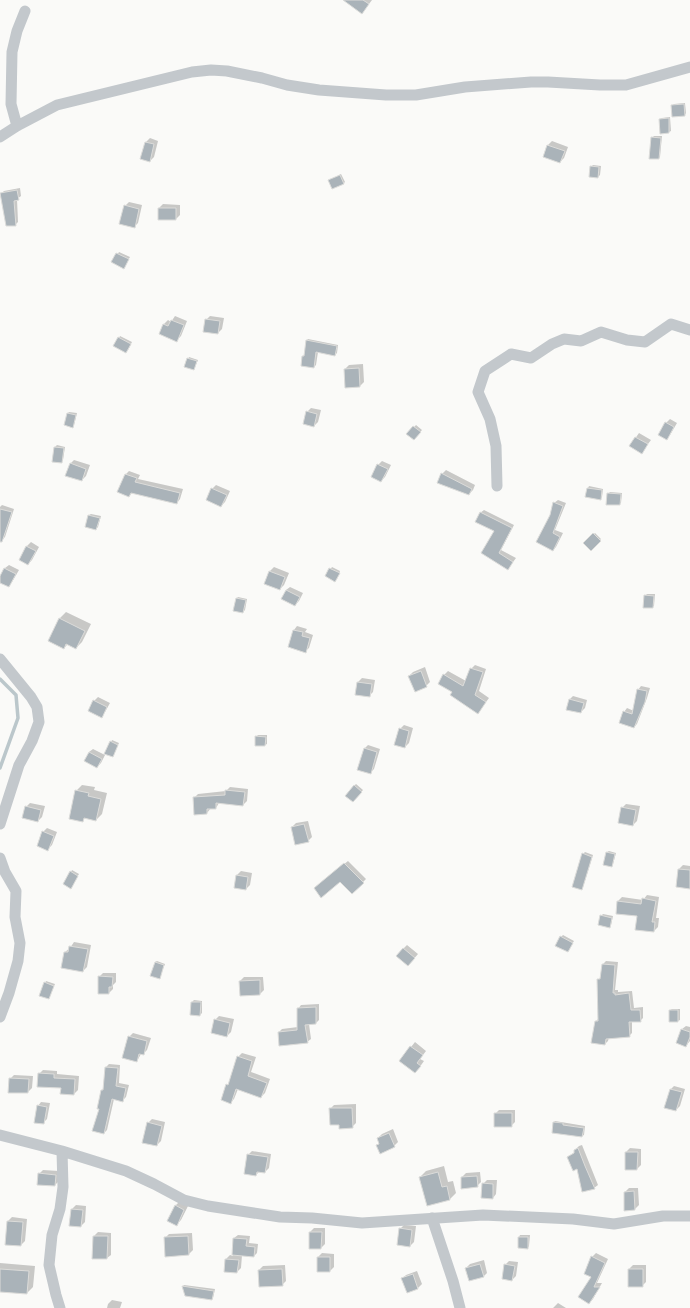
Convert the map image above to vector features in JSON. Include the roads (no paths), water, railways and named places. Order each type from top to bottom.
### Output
[{"type":"street","points":[[16,126],[11,104],[12,52],[16,31],[25,11]]},
{"type":"street","points":[[0,137],[16,126],[57,105],[192,72],[211,70],[227,71],[262,78],[287,86],[319,90],[386,95],[416,95],[465,88],[531,82],[626,85],[690,67]]},
{"type":"street","points":[[497,486],[496,446],[490,418],[478,392],[485,370],[510,354],[531,358],[564,338],[581,341],[601,332],[626,340],[645,342],[671,324],[690,330]]},
{"type":"street","points":[[0,659],[34,702],[37,707],[40,722],[19,765],[0,824]]},
{"type":"street","points":[[0,858],[5,872],[16,891],[14,917],[20,943],[16,967],[9,993],[0,1017]]},
{"type":"street","points":[[0,1135],[62,1151],[126,1171],[184,1200],[208,1206],[280,1217],[312,1218],[362,1223],[483,1215],[573,1219],[614,1224],[663,1216],[690,1216]]},
{"type":"street","points":[[60,1308],[49,1265],[52,1235],[60,1209],[63,1187],[62,1151]]},
{"type":"street","points":[[432,1218],[453,1281],[460,1308]]},
{"type":"waterway","points":[[0,679],[16,695],[18,718],[0,768]]}]
